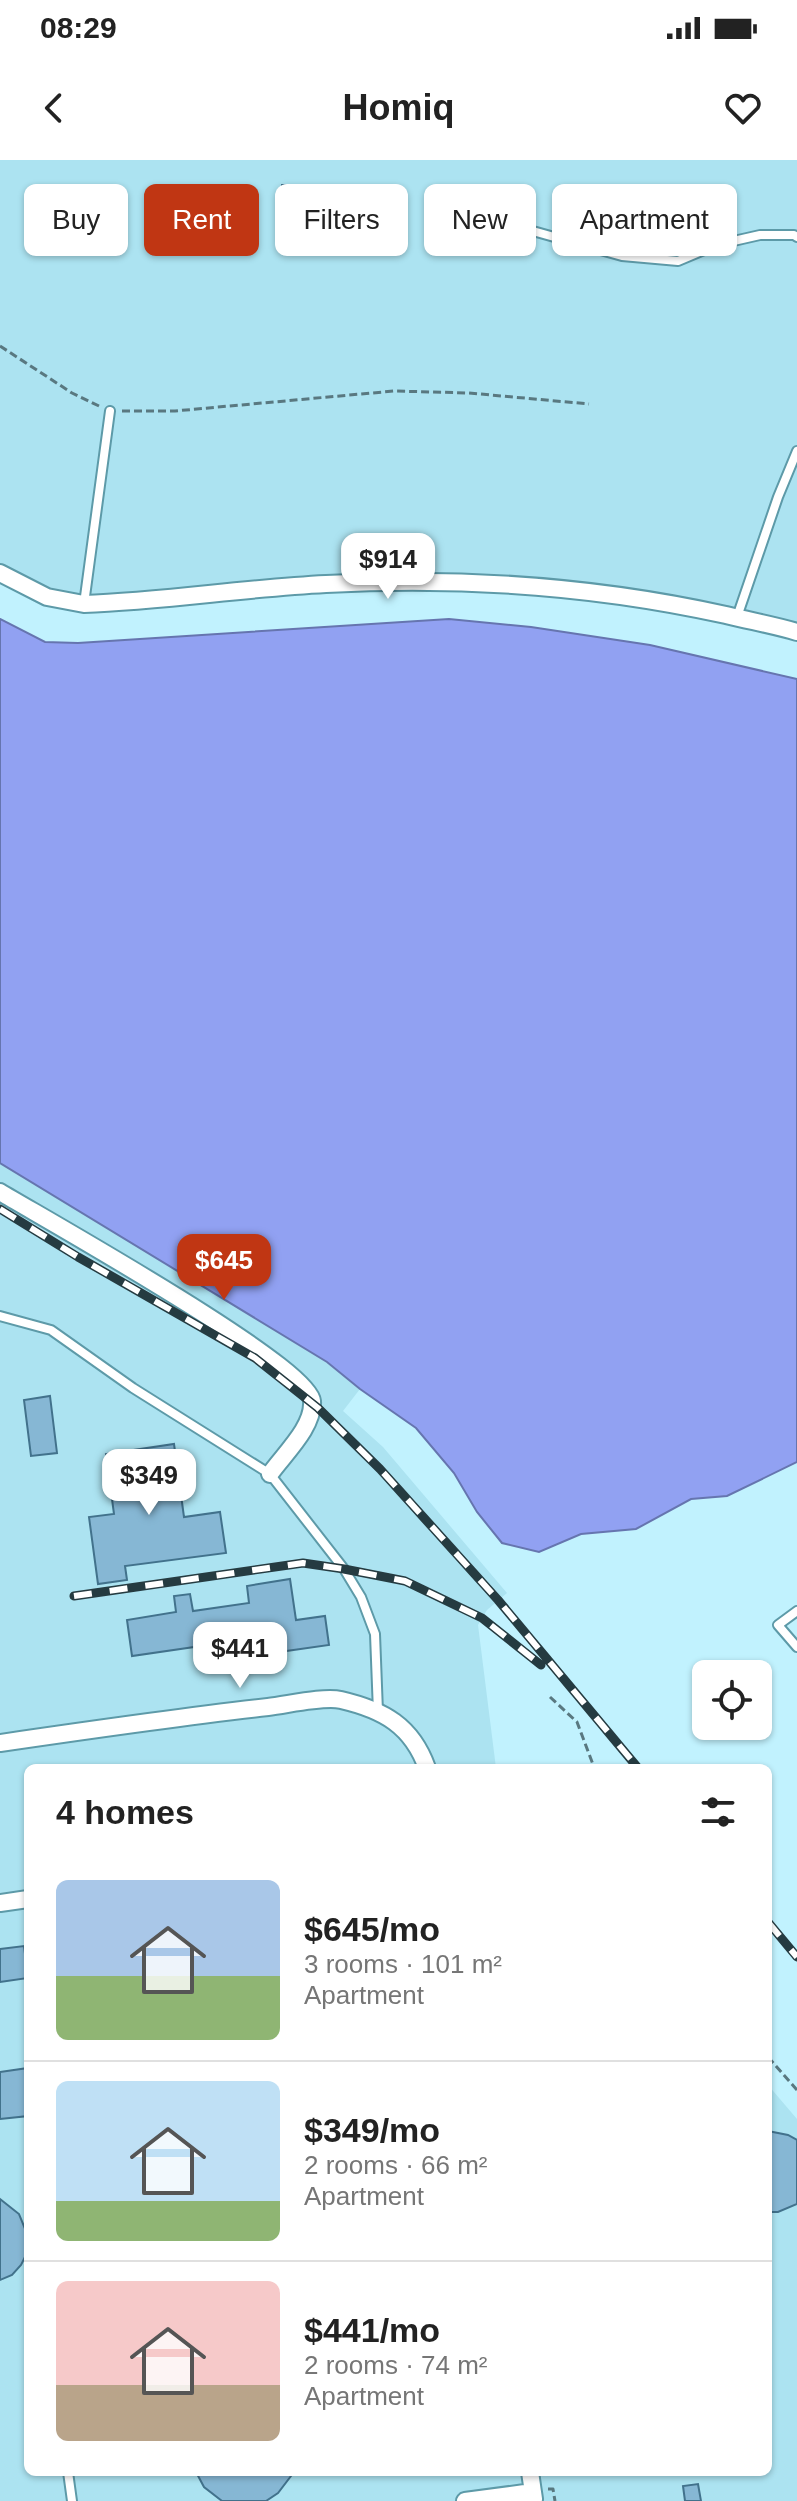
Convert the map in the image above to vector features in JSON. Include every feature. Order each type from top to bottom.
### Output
[{"type":"street","points":[[0,573],[47,597],[84,604],[324,584],[415,580],[495,583],[578,590],[681,605],[797,632]]},
{"type":"street","points":[[0,1192],[219,1323],[296,1378],[311,1394],[313,1404],[307,1424],[270,1474]]},
{"type":"street","points":[[0,1743],[208,1713],[337,1699],[378,1712],[399,1723],[417,1744],[425,1764]]},
{"type":"street","points":[[0,1903],[24,1900]]},
{"type":"street","points":[[465,2501],[533,2496],[530,2476]]},
{"type":"lane","points":[[536,232],[622,256],[678,261],[716,245],[760,235],[797,237]]},
{"type":"lane","points":[[84,604],[110,411]]},
{"type":"lane","points":[[737,618],[797,451]]},
{"type":"lane","points":[[0,1316],[51,1330],[133,1388],[270,1474],[344,1569],[361,1597],[375,1634],[378,1712]]},
{"type":"lane","points":[[797,1611],[778,1625],[797,1647]]},
{"type":"lane","points":[[69,2476],[72,2501]]},
{"type":"path","points":[[0,346],[72,393],[110,411],[175,411],[394,391],[469,393],[589,404]]},
{"type":"path","points":[[550,1697],[577,1722],[592,1764]]},
{"type":"path","points":[[772,2062],[797,2090]]},
{"type":"shaded area","points":[[0,160],[797,160],[797,632],[495,583],[84,604],[0,573]]},
{"type":"shaded area","points":[[0,1163],[327,1362],[360,1389],[343,1411],[383,1447],[507,1593],[487,1610],[478,1625],[495,1764],[24,1764],[24,2476],[772,2476],[772,2090],[797,2119],[797,2501],[0,2501]]},
{"type":"water","points":[[0,619],[45,642],[78,643],[449,619],[531,627],[650,645],[797,679],[797,1462],[727,1496],[691,1499],[636,1529],[581,1534],[539,1552],[502,1543],[477,1512],[454,1473],[416,1428],[327,1362],[0,1163]]},
{"type":"building","points":[[50,1396],[57,1453],[31,1456],[24,1400]]},
{"type":"building","points":[[174,1444],[184,1517],[220,1512],[226,1553],[125,1566],[127,1580],[98,1584],[89,1517],[114,1514],[106,1454]]},
{"type":"building","points":[[290,1579],[296,1620],[325,1616],[329,1645],[258,1655],[256,1638],[132,1656],[127,1620],[176,1612],[174,1596],[190,1594],[193,1611],[249,1603],[247,1586]]},
{"type":"building","points":[[24,1946],[24,1979],[0,1982],[0,1949]]},
{"type":"building","points":[[24,2069],[24,2116],[0,2119],[0,2072]]},
{"type":"building","points":[[772,2132],[797,2140],[797,2204],[772,2212]]},
{"type":"building","points":[[0,2199],[19,2214],[24,2226],[24,2259],[12,2275],[0,2280]]},
{"type":"building","points":[[198,2476],[291,2476],[278,2493],[266,2501],[222,2501],[204,2487]]},
{"type":"building","points":[[698,2484],[701,2501],[685,2501],[683,2486]]},
{"type":"railway","points":[[0,1209],[255,1358],[318,1408],[380,1469],[498,1600],[635,1764]]},
{"type":"railway","points":[[74,1596],[303,1563],[344,1569],[405,1581],[482,1618],[541,1665]]},
{"type":"railway","points":[[772,1927],[797,1957]]}]
